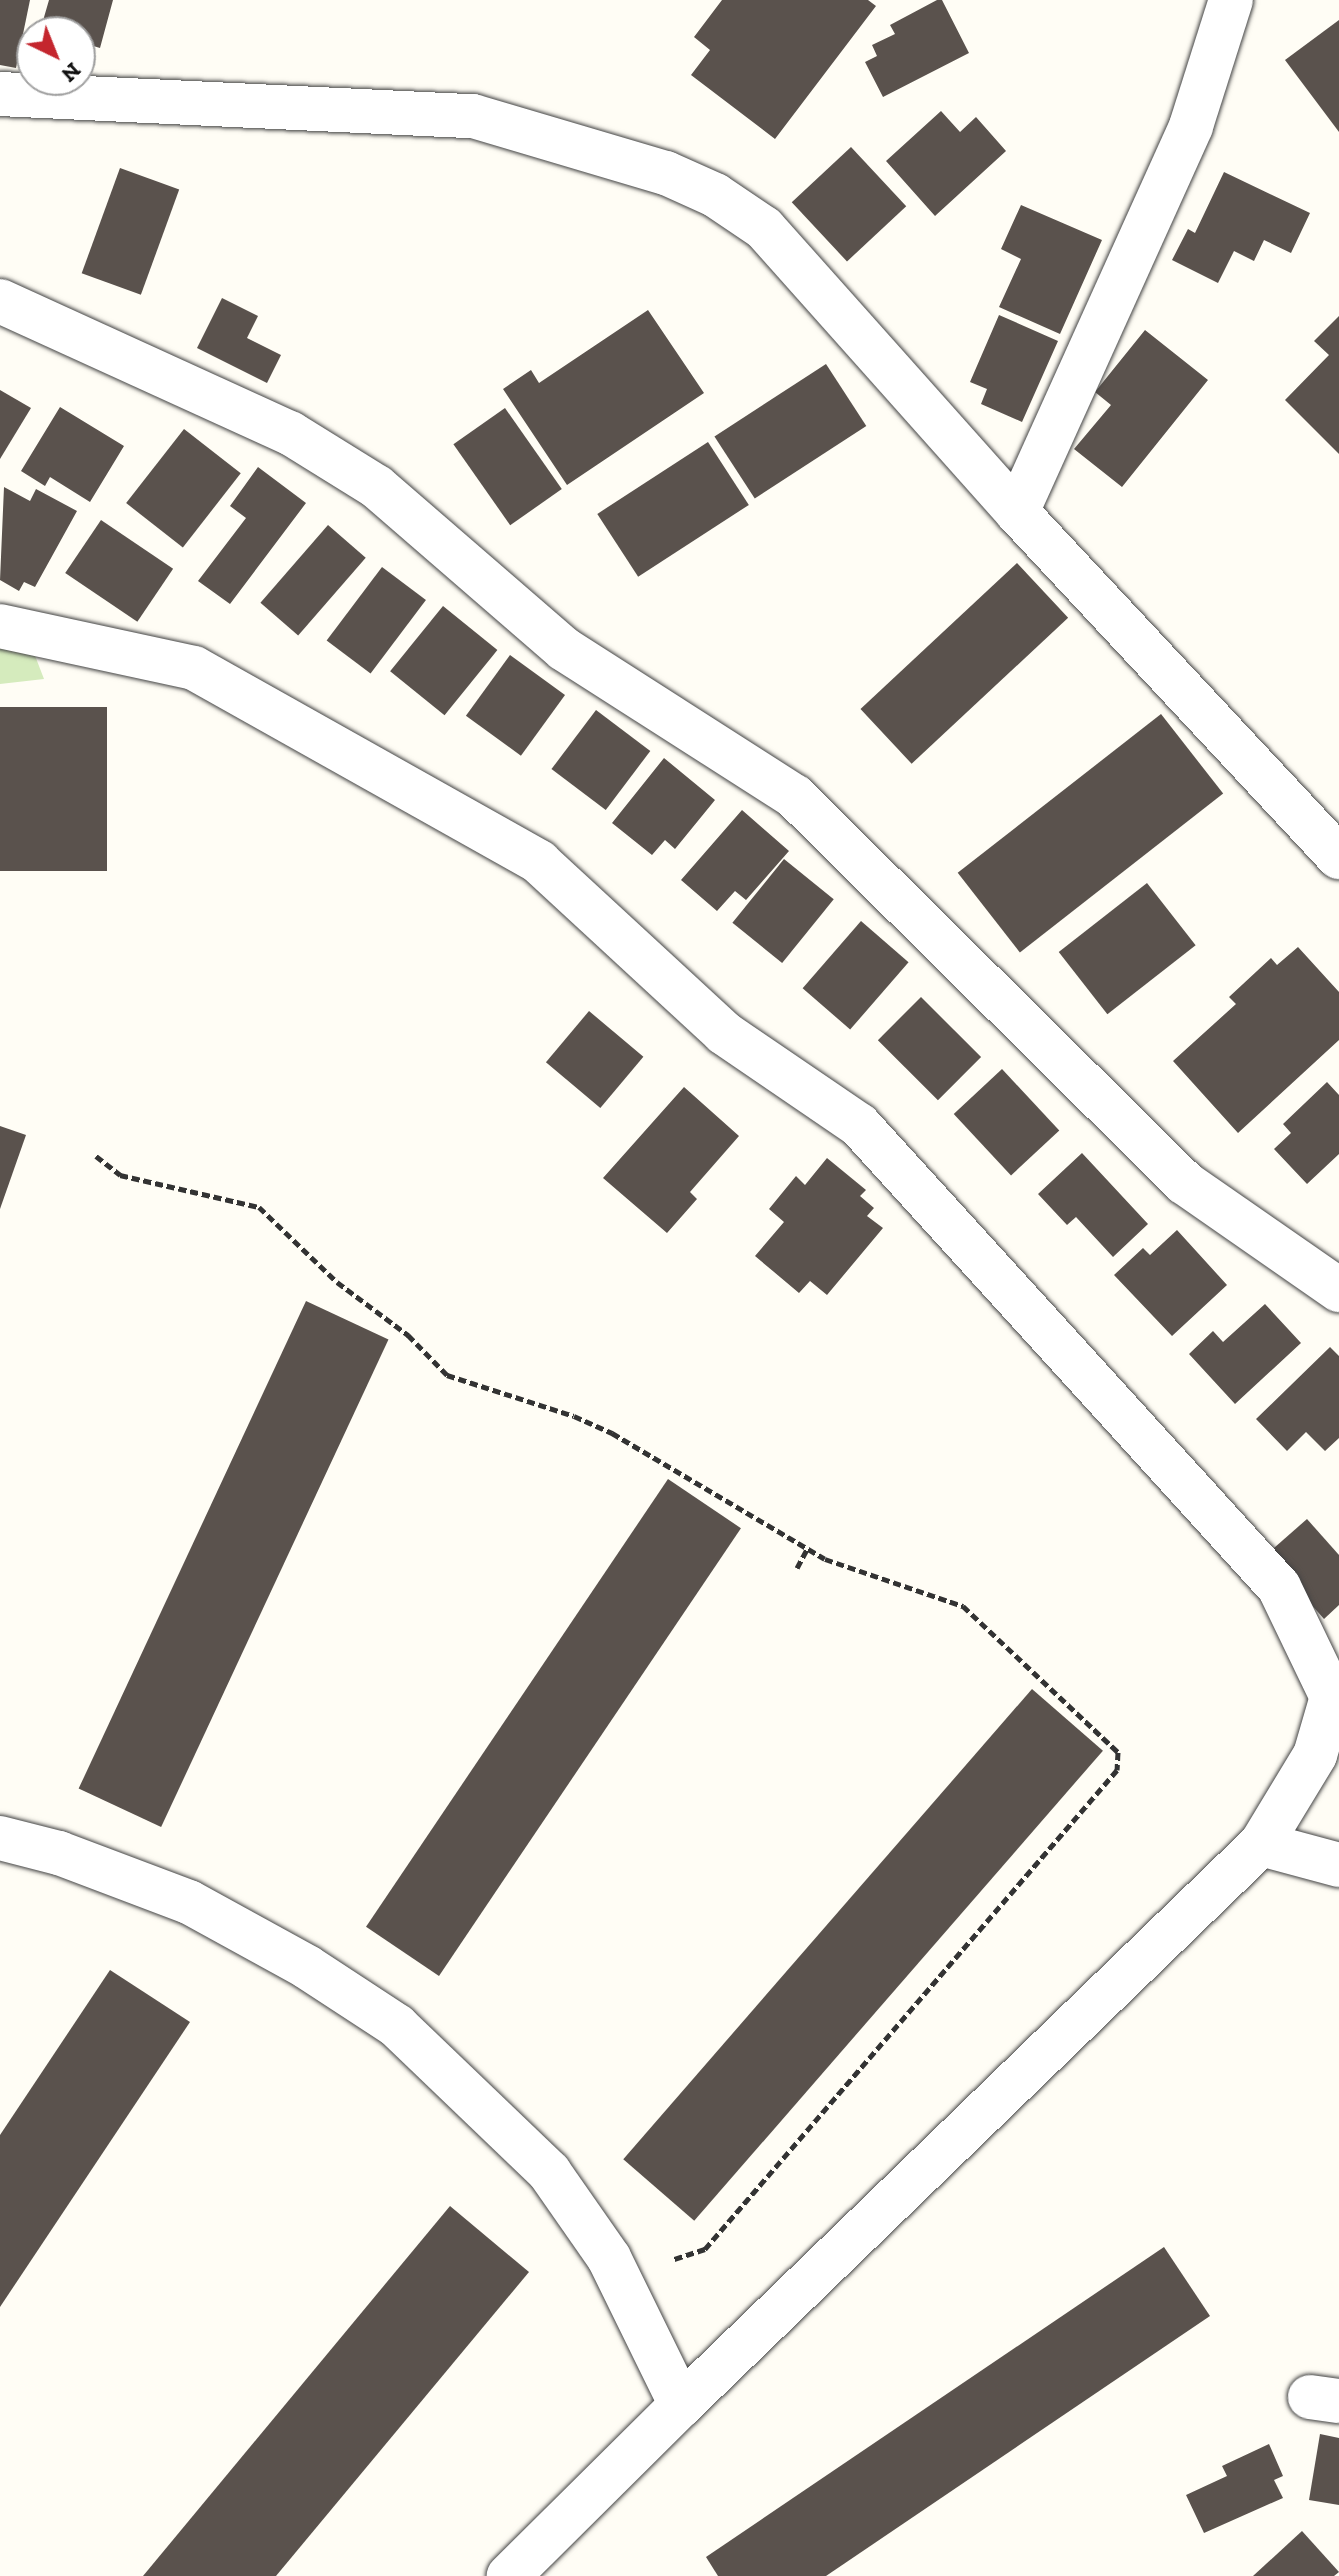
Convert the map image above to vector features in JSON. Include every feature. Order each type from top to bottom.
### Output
[{"type":"street","points":[[1017,512],[1191,126],[1231,0]]},
{"type":"street","points":[[0,94],[473,116],[666,173],[715,195],[764,228],[1017,512],[1339,857]]},
{"type":"street","points":[[0,301],[290,433],[377,487],[564,649],[794,796],[1185,1183],[1339,1290]]},
{"type":"street","points":[[0,626],[194,668],[539,862],[724,1033],[859,1125],[1279,1587],[1332,1697],[1315,1755],[1261,1844],[681,2405],[527,2570]]},
{"type":"street","points":[[0,1838],[59,1853],[189,1902],[307,1967],[397,2026],[549,2172],[609,2258],[681,2405]]},
{"type":"street","points":[[1261,1844],[1339,1865]]},
{"type":"path","points":[[96,1156],[120,1175],[259,1207],[337,1282],[408,1335],[447,1375],[612,1433],[807,1549],[963,1606],[1118,1752],[1117,1770],[705,2249],[689,2258],[661,2262]]},
{"type":"path","points":[[797,1568],[807,1549]]},
{"type":"green space","points":[[0,645],[34,653],[44,679],[0,684]]},
{"type":"building","points":[[0,0],[30,0],[27,16],[16,16],[16,68],[0,65]]},
{"type":"building","points":[[49,0],[113,0],[100,48],[96,47],[96,16],[44,16]]},
{"type":"building","points":[[722,0],[868,0],[876,6],[775,139],[691,75],[710,50],[694,37]]},
{"type":"building","points":[[942,0],[969,53],[883,97],[865,62],[877,56],[872,45],[895,34],[890,25]]},
{"type":"building","points":[[1339,20],[1339,132],[1285,60]]},
{"type":"building","points":[[941,111],[960,132],[976,117],[1006,151],[935,216],[886,161]]},
{"type":"building","points":[[851,147],[906,206],[847,261],[792,202]]},
{"type":"building","points":[[120,168],[179,190],[141,295],[82,273]]},
{"type":"building","points":[[1224,172],[1310,213],[1291,253],[1264,240],[1254,261],[1234,251],[1218,283],[1172,260],[1188,229],[1195,233]]},
{"type":"building","points":[[1021,205],[1102,240],[1060,334],[999,307],[1021,259],[1001,249]]},
{"type":"building","points":[[222,298],[258,316],[247,338],[281,355],[267,383],[197,348]]},
{"type":"building","points":[[648,310],[704,393],[567,485],[503,389],[531,370],[539,383]]},
{"type":"building","points":[[999,315],[1058,341],[1022,422],[981,404],[987,389],[970,382]]},
{"type":"building","points":[[1339,316],[1339,454],[1285,400],[1329,355],[1314,341]]},
{"type":"building","points":[[1145,330],[1208,380],[1122,487],[1074,449],[1111,405],[1095,392]]},
{"type":"building","points":[[826,364],[866,426],[755,498],[714,436]]},
{"type":"building","points":[[0,390],[31,408],[0,459]]},
{"type":"building","points":[[60,407],[124,446],[90,502],[50,477],[45,486],[21,471]]},
{"type":"building","points":[[505,408],[562,489],[510,525],[453,444]]},
{"type":"building","points":[[184,429],[241,473],[183,547],[126,503]]},
{"type":"building","points":[[708,442],[749,505],[638,577],[597,514]]},
{"type":"building","points":[[258,467],[306,503],[230,604],[198,581],[246,518],[230,506]]},
{"type":"building","points":[[4,487],[30,501],[36,489],[77,511],[35,587],[24,582],[19,591],[0,580]]},
{"type":"building","points":[[101,520],[173,569],[137,622],[65,573]]},
{"type":"building","points":[[328,525],[366,558],[298,636],[260,603]]},
{"type":"building","points":[[1017,563],[1068,618],[912,764],[860,709]]},
{"type":"building","points":[[382,567],[426,600],[371,674],[327,640]]},
{"type":"building","points":[[443,606],[497,650],[445,715],[390,671]]},
{"type":"building","points":[[510,655],[565,695],[521,756],[466,716]]},
{"type":"building","points":[[0,707],[107,707],[107,871],[0,871]]},
{"type":"building","points":[[596,710],[650,751],[606,810],[551,769]]},
{"type":"building","points":[[1161,714],[1223,794],[1020,952],[958,873]]},
{"type":"building","points":[[664,758],[715,800],[675,849],[665,840],[652,855],[612,823]]},
{"type":"building","points":[[742,810],[789,851],[746,900],[735,891],[717,911],[681,880]]},
{"type":"building","points":[[784,859],[834,899],[782,963],[732,923]]},
{"type":"building","points":[[1147,883],[1196,945],[1107,1014],[1059,952]]},
{"type":"building","points":[[861,921],[909,962],[850,1030],[803,988]]},
{"type":"building","points":[[1298,947],[1339,992],[1339,1040],[1238,1133],[1173,1061],[1236,1004],[1229,997],[1271,958],[1277,965]]},
{"type":"building","points":[[921,997],[981,1057],[938,1100],[878,1040]]},
{"type":"building","points":[[589,1011],[643,1057],[600,1108],[546,1062]]},
{"type":"building","points":[[1002,1069],[1059,1130],[1011,1175],[954,1114]]},
{"type":"building","points":[[1327,1082],[1339,1095],[1339,1154],[1307,1184],[1274,1149],[1291,1133],[1283,1124]]},
{"type":"building","points":[[684,1087],[739,1136],[690,1192],[697,1199],[667,1233],[603,1178]]},
{"type":"building","points":[[0,1126],[26,1135],[0,1209]]},
{"type":"building","points":[[1082,1153],[1148,1224],[1113,1257],[1076,1217],[1067,1225],[1038,1194]]},
{"type":"building","points":[[827,1158],[866,1190],[860,1196],[874,1208],[867,1216],[883,1228],[827,1295],[810,1281],[799,1293],[755,1256],[784,1222],[769,1209],[796,1176],[805,1185]]},
{"type":"building","points":[[1177,1230],[1227,1285],[1172,1336],[1114,1275],[1143,1248],[1150,1255]]},
{"type":"building","points":[[306,1301],[388,1339],[161,1827],[79,1789]]},
{"type":"building","points":[[1265,1304],[1301,1343],[1235,1404],[1189,1354],[1213,1331],[1223,1342]]},
{"type":"building","points":[[1330,1347],[1339,1356],[1339,1438],[1325,1451],[1306,1432],[1287,1451],[1256,1419]]},
{"type":"building","points":[[668,1479],[741,1528],[439,1976],[366,1927]]},
{"type":"building","points":[[1307,1519],[1339,1555],[1339,1605],[1324,1619],[1267,1554]]},
{"type":"building","points":[[1032,1689],[1103,1751],[694,2221],[623,2159]]},
{"type":"building","points":[[110,1970],[190,2022],[0,2307],[0,2135]]},
{"type":"building","points":[[450,2206],[529,2272],[276,2576],[143,2576]]},
{"type":"building","points":[[1164,2247],[1210,2316],[826,2576],[718,2576],[706,2557]]},
{"type":"building","points":[[1320,2434],[1339,2438],[1339,2505],[1309,2500]]},
{"type":"building","points":[[1269,2444],[1283,2476],[1274,2480],[1283,2498],[1204,2533],[1186,2495],[1227,2476],[1222,2466]]},
{"type":"building","points":[[1302,2531],[1339,2572],[1334,2576],[1253,2576]]}]
